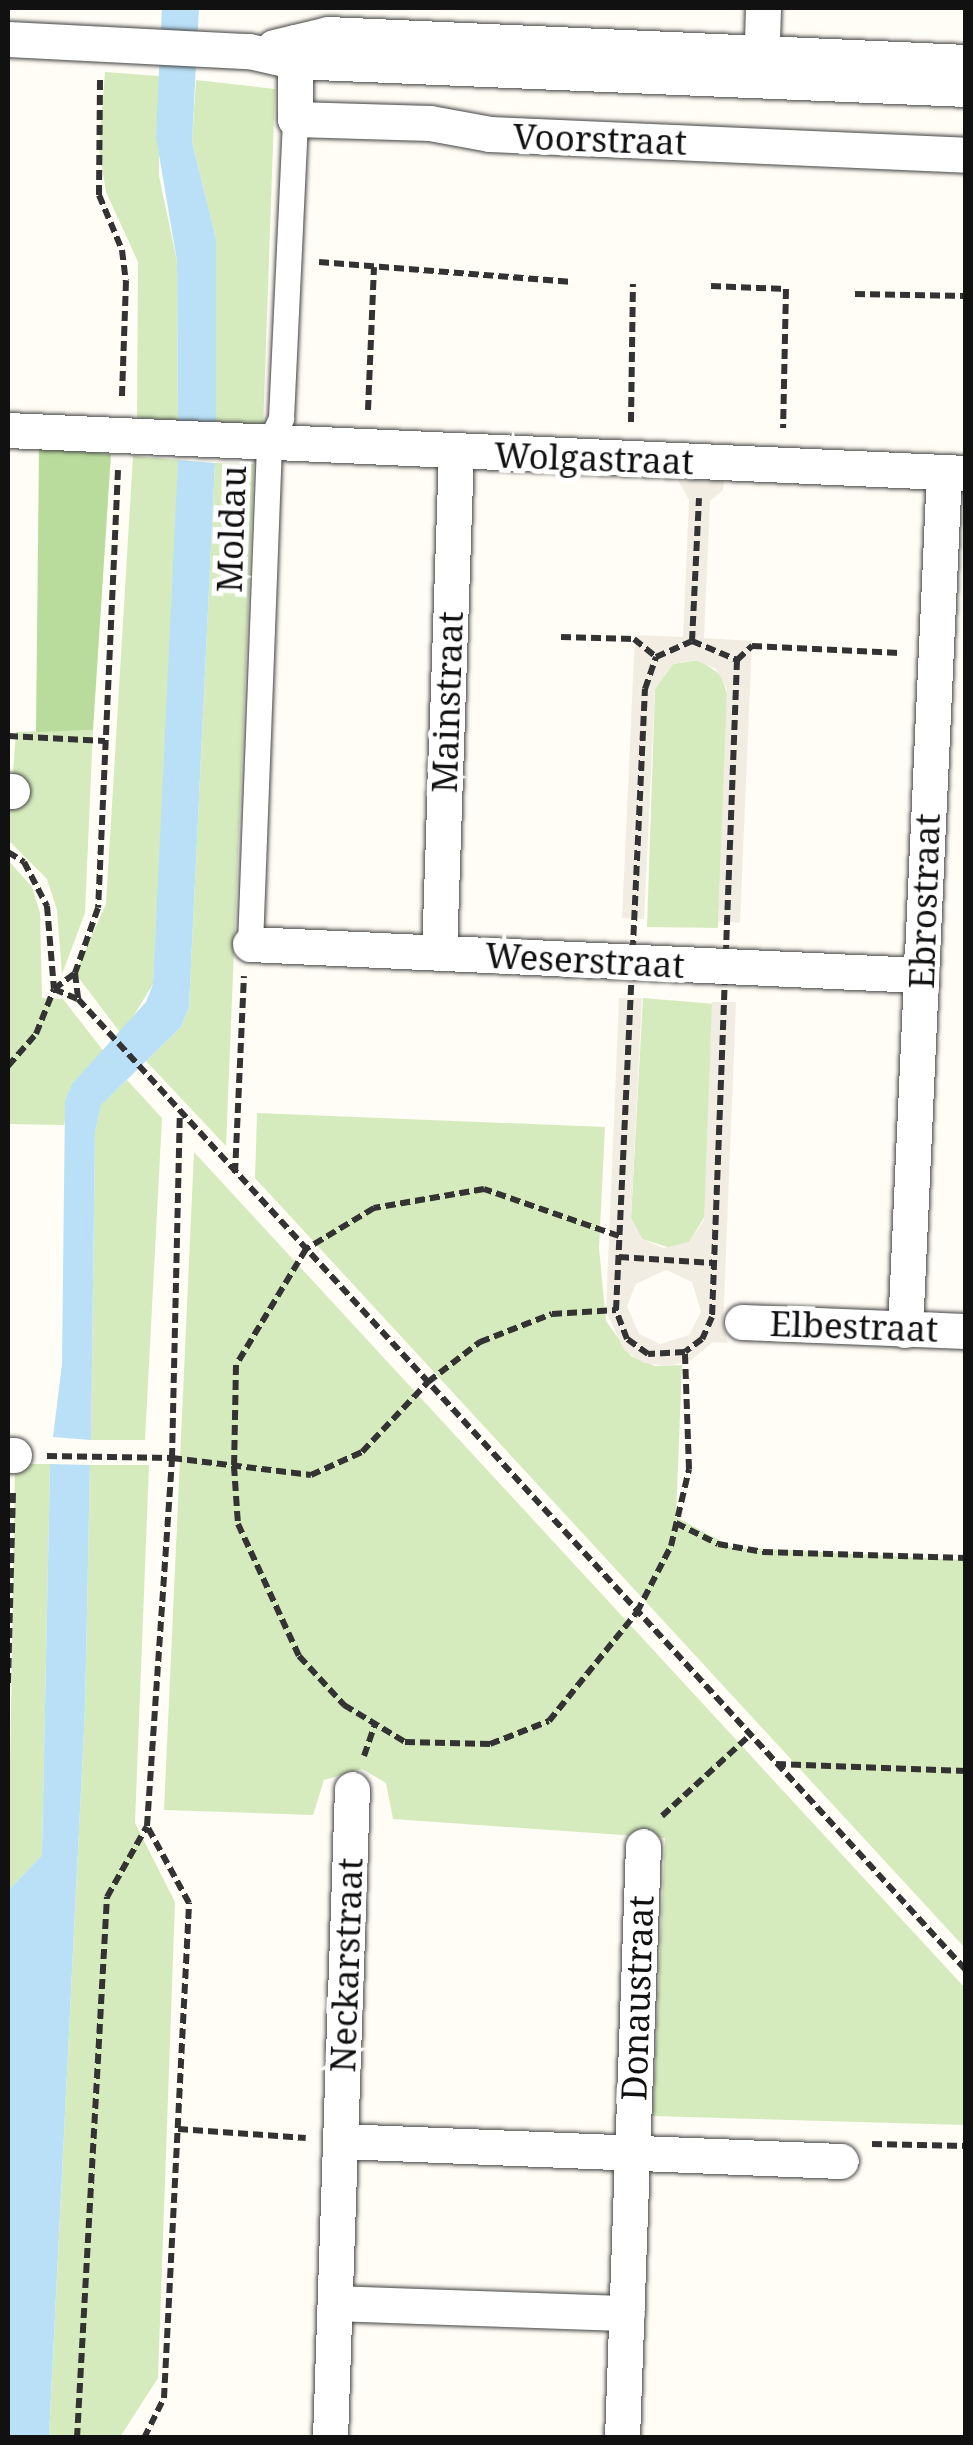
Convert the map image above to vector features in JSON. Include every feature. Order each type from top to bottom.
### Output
[{"type":"street","points":[[762,65],[764,8]]},
{"type":"street","points":[[8,39],[294,51],[328,34],[422,37],[762,65],[966,89]]},
{"type":"street","points":[[294,51],[294,119]]},
{"type":"street","points":[[762,65],[966,62]]},
{"type":"street","name":"Voorstraat","points":[[294,119],[430,123],[490,134],[966,154]]},
{"type":"street","name":"Moldau","points":[[250,944],[269,444],[281,418],[294,119]]},
{"type":"street","name":"Wolgastraat","points":[[8,430],[955,472]]},
{"type":"street","name":"Mainstraat","points":[[439,953],[456,452]]},
{"type":"street","name":"Ebrostraat","points":[[905,1330],[935,655],[955,472]]},
{"type":"street","name":"Weserstraat","points":[[250,944],[921,975]]},
{"type":"street","name":"Elbestraat","points":[[742,1322],[966,1331]]},
{"type":"street","name":"Neckarstraat","points":[[330,2438],[352,1788]]},
{"type":"street","name":"Donaustraat","points":[[622,2438],[643,1846]]},
{"type":"street","points":[[340,2140],[632,2150]]},
{"type":"street","name":"Donaustraat","points":[[632,2150],[841,2162]]},
{"type":"street","points":[[335,2303],[627,2313]]},
{"type":"path","points":[[78,999],[75,973],[98,908],[120,436],[126,281],[99,194],[118,44]]},
{"type":"path","points":[[285,259],[572,282]]},
{"type":"path","points":[[367,448],[374,266]]},
{"type":"path","points":[[631,459],[634,284]]},
{"type":"path","points":[[711,286],[786,290],[783,466]]},
{"type":"path","points":[[855,294],[966,296]]},
{"type":"path","points":[[692,641],[701,462]]},
{"type":"path","points":[[561,637],[634,640],[656,657]]},
{"type":"path","points":[[737,660],[752,646],[935,655]]},
{"type":"path","points":[[8,736],[105,742]]},
{"type":"path","points":[[8,852],[24,862],[46,906],[54,989],[36,1034],[8,1066]]},
{"type":"path","points":[[235,1174],[250,944]]},
{"type":"path","points":[[54,989],[75,973]]},
{"type":"path","points":[[54,989],[78,999],[966,1970]]},
{"type":"path","points":[[77,2438],[107,1896],[147,1826],[172,1458],[180,1113]]},
{"type":"path","points":[[619,1236],[484,1189],[374,1208],[306,1249],[236,1366],[234,1466],[238,1524],[299,1656],[344,1705],[405,1742],[490,1744],[549,1720],[637,1612],[676,1523],[688,1470],[684,1352]]},
{"type":"path","points":[[619,1258],[713,1263]]},
{"type":"path","points":[[8,1683],[22,1455],[172,1458],[311,1475],[362,1452],[428,1382],[480,1342],[552,1314],[616,1310]]},
{"type":"path","points":[[676,1523],[718,1544],[763,1552],[966,1558]]},
{"type":"path","points":[[643,1846],[658,1821],[749,1736]]},
{"type":"path","points":[[775,1764],[966,1771]]},
{"type":"path","points":[[144,2438],[164,2398],[189,1903],[147,1826]]},
{"type":"path","points":[[178,2130],[340,2140]]},
{"type":"path","points":[[841,2162],[855,2143],[966,2146]]},
{"type":"green space","points":[[105,72],[159,76],[159,176],[177,261],[178,425],[137,423],[138,262],[106,192],[99,148]]},
{"type":"green space","points":[[196,80],[275,89],[263,429],[216,427],[216,239],[192,142]]},
{"type":"green space","points":[[39,448],[111,454],[93,730],[36,732]]},
{"type":"green space","points":[[133,456],[178,460],[177,550],[153,984],[122,1035],[75,973],[106,904]]},
{"type":"green space","points":[[215,463],[254,464],[226,1146],[146,1061],[181,1027],[189,1007]]},
{"type":"green space","points":[[699,660],[721,675],[728,697],[718,928],[647,927],[655,689],[673,664]]},
{"type":"green space","points":[[93,730],[85,913],[62,974],[57,910],[47,879],[8,840],[16,732]]},
{"type":"green space","points":[[8,860],[32,887],[40,913],[42,998],[63,999],[105,1053],[72,1084],[64,1125],[8,1124]]},
{"type":"green space","points":[[643,998],[715,1004],[705,1216],[689,1242],[671,1248],[642,1239],[631,1218]]},
{"type":"green space","points":[[127,1080],[162,1118],[145,1440],[91,1440],[95,1131],[101,1104]]},
{"type":"green space","points":[[257,1113],[605,1127],[599,1248],[606,1321],[631,1356],[655,1366],[682,1365],[676,1517],[732,1547],[965,1560],[965,1948],[255,1178]]},
{"type":"green space","points":[[194,1152],[965,1988],[965,2125],[653,2116],[665,1838],[393,1819],[386,1783],[362,1769],[324,1780],[313,1815],[164,1810]]},
{"type":"green space","points":[[15,1464],[50,1464],[42,1855],[8,1891]]},
{"type":"green space","points":[[90,1465],[149,1465],[135,1823],[175,1902],[158,2378],[120,2437],[49,2438],[85,1709]]},
{"type":"shaded area","points":[[677,478],[724,480],[723,490],[710,501],[704,638],[752,641],[740,923],[718,921],[727,689],[716,669],[695,660],[673,664],[655,689],[644,919],[622,918],[635,635],[683,637],[689,500]]},
{"type":"shaded area","points":[[619,998],[642,998],[631,1218],[642,1239],[663,1248],[689,1242],[704,1220],[712,1002],[736,1002],[723,1325],[728,1343],[713,1342],[691,1360],[669,1366],[644,1363],[624,1350],[606,1311]],"holes":[[[666,1270],[692,1282],[701,1312],[689,1335],[660,1344],[639,1334],[627,1306],[636,1284]]]},
{"type":"water","points":[[162,8],[199,8],[192,142],[216,239],[216,427],[178,425],[177,261],[156,137]]},
{"type":"water","points":[[178,460],[215,463],[189,1007],[181,1027],[101,1105],[95,1131],[91,1440],[53,1437],[62,1364],[65,1101],[72,1084],[146,1002],[153,984]]},
{"type":"water","points":[[50,1464],[90,1465],[85,1709],[49,2437],[8,2438],[8,1891],[42,1855]]}]
